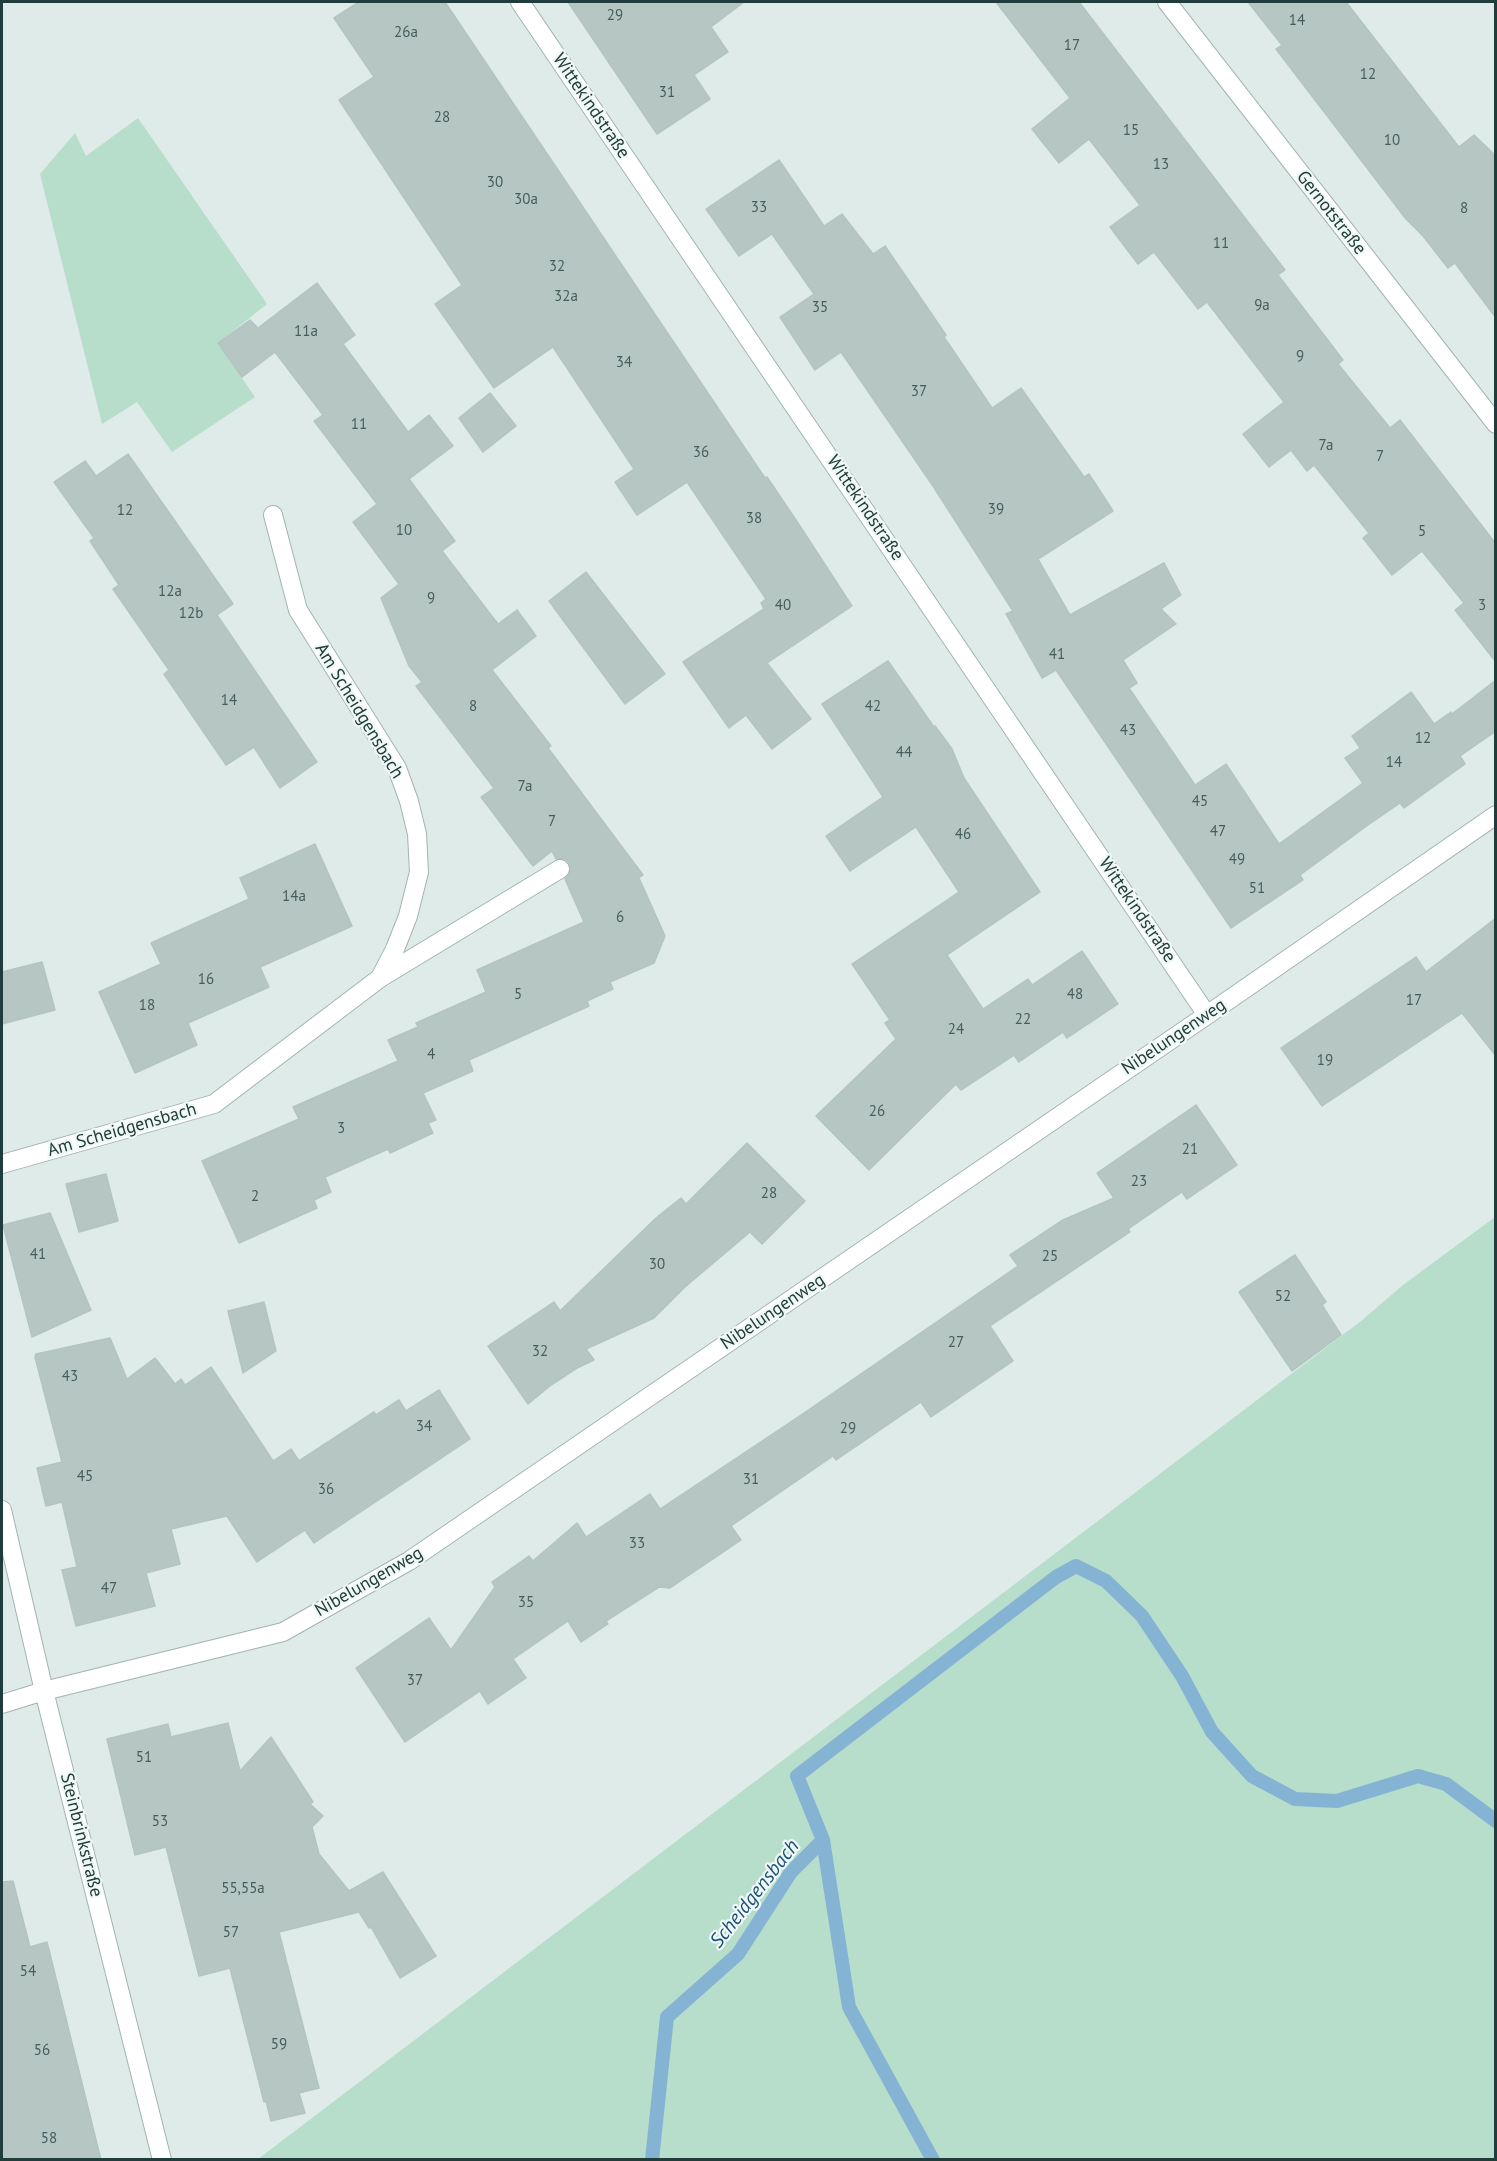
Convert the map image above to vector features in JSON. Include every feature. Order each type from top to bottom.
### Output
[{"type":"street","name":"Wittekindstraße","points":[[520,2],[1207,1015]]},
{"type":"street","name":"Gernotstraße","points":[[1167,2],[1496,424]]},
{"type":"street","name":"Am Scheidgensbach","points":[[273,515],[298,610],[397,768],[417,834],[419,872],[408,916],[380,978]]},
{"type":"street","name":"Nibelungenweg","points":[[2,1704],[44,1691],[283,1632],[409,1561],[1496,815]]},
{"type":"street","name":"Am Scheidgensbach","points":[[2,1164],[214,1104],[380,978],[560,869]]},
{"type":"street","name":"Steinbrinkstraße","points":[[2,1510],[44,1691],[162,2160]]},
{"type":"green space","points":[[138,118],[267,304],[218,343],[255,397],[172,452],[137,402],[102,424],[40,174],[75,133],[86,156]]},
{"type":"green space","points":[[1495,1217],[1495,2159],[258,2159],[1361,1321],[1403,1285]]},
{"type":"building","points":[[359,2],[445,2],[852,606],[767,663],[811,719],[772,749],[746,715],[729,728],[683,662],[764,609],[761,603],[766,599],[687,482],[637,515],[615,482],[634,469],[553,347],[494,388],[435,304],[462,285],[339,100],[374,77],[334,18]]},
{"type":"building","points":[[568,2],[744,2],[711,27],[728,52],[694,75],[710,99],[657,134]]},
{"type":"building","points":[[996,2],[1079,2],[1285,270],[1278,275],[1343,360],[1338,364],[1390,428],[1400,420],[1496,544],[1496,662],[1455,610],[1464,603],[1422,551],[1392,575],[1363,538],[1369,533],[1314,465],[1307,471],[1291,450],[1269,467],[1243,434],[1284,402],[1207,302],[1198,309],[1154,252],[1138,264],[1110,227],[1140,205],[1089,139],[1059,163],[1032,129],[1070,98]]},
{"type":"building","points":[[1248,2],[1346,2],[1459,147],[1474,135],[1496,156],[1496,318],[1455,263],[1448,268],[1423,236],[1406,219],[1276,49],[1282,45]]},
{"type":"building","points":[[779,160],[824,226],[842,214],[873,254],[885,246],[946,335],[944,337],[992,408],[1021,388],[1084,477],[1089,474],[1113,511],[1038,559],[1070,615],[1164,563],[1181,595],[1161,609],[1176,624],[1123,660],[1137,683],[1129,688],[1195,785],[1226,764],[1279,844],[1363,783],[1345,758],[1360,748],[1352,736],[1411,692],[1434,724],[1451,712],[1452,714],[1496,680],[1496,731],[1460,756],[1465,764],[1404,808],[1400,803],[1368,825],[1300,875],[1303,880],[1231,928],[1056,670],[1042,678],[1006,614],[1013,611],[933,486],[841,352],[815,370],[780,317],[814,294],[772,234],[739,256],[706,209]]},
{"type":"building","points":[[317,283],[355,335],[343,344],[408,432],[429,415],[453,446],[409,479],[455,541],[442,551],[498,624],[517,610],[536,636],[492,670],[551,746],[548,748],[643,875],[639,878],[665,936],[654,963],[610,982],[613,989],[587,1001],[589,1006],[469,1060],[473,1071],[423,1093],[436,1120],[428,1123],[433,1133],[390,1153],[388,1149],[325,1177],[331,1192],[314,1200],[317,1208],[239,1243],[202,1161],[299,1119],[293,1107],[398,1061],[388,1040],[418,1027],[416,1023],[486,992],[477,970],[584,922],[565,879],[570,874],[569,863],[565,859],[556,859],[552,851],[533,866],[481,797],[494,788],[416,686],[422,682],[409,666],[381,598],[399,584],[353,522],[377,504],[314,421],[323,415],[275,352],[242,377],[218,343],[250,320],[258,328]]},
{"type":"building","points":[[490,393],[516,426],[483,452],[459,418]]},
{"type":"building","points":[[128,454],[233,604],[217,615],[317,762],[280,788],[254,747],[226,765],[164,674],[169,670],[113,589],[119,585],[90,541],[94,538],[54,482],[85,461],[96,476]]},
{"type":"building","points":[[586,572],[665,674],[625,704],[549,601]]},
{"type":"building","points":[[888,661],[952,749],[964,778],[1040,892],[947,955],[983,1009],[1028,979],[1032,985],[1082,951],[1118,1004],[1067,1038],[1063,1032],[1019,1062],[1014,1055],[961,1090],[956,1084],[869,1170],[816,1116],[896,1039],[885,1023],[890,1020],[852,964],[959,892],[916,827],[850,871],[826,836],[883,797],[822,704]]},
{"type":"building","points":[[315,844],[352,926],[260,967],[269,987],[188,1023],[197,1045],[135,1073],[99,992],[161,964],[151,943],[249,899],[240,878]]},
{"type":"building","points":[[1496,918],[1496,1056],[1462,1013],[1322,1106],[1281,1048],[1416,957],[1426,972]]},
{"type":"building","points":[[42,962],[55,1010],[2,1024],[2,972]]},
{"type":"building","points":[[1196,1105],[1237,1165],[1187,1199],[1182,1192],[1128,1229],[1130,1232],[990,1326],[1013,1361],[931,1417],[921,1402],[836,1460],[833,1456],[731,1526],[741,1540],[670,1588],[659,1587],[606,1621],[608,1624],[581,1642],[568,1621],[513,1659],[526,1678],[488,1704],[480,1691],[405,1742],[356,1668],[429,1618],[451,1650],[495,1587],[492,1582],[529,1556],[533,1561],[577,1523],[586,1537],[650,1494],[660,1509],[804,1413],[1018,1266],[1010,1255],[1063,1220],[1114,1198],[1097,1173]]},
{"type":"building","points":[[747,1143],[805,1201],[762,1244],[750,1232],[685,1287],[654,1318],[586,1349],[594,1360],[551,1385],[528,1404],[488,1346],[554,1302],[560,1311],[656,1218],[681,1198],[686,1204]]},
{"type":"building","points":[[106,1174],[118,1221],[79,1232],[66,1184]]},
{"type":"building","points":[[50,1213],[91,1310],[32,1337],[3,1225]]},
{"type":"building","points":[[1295,1255],[1326,1302],[1322,1305],[1341,1335],[1292,1371],[1239,1292]]},
{"type":"building","points":[[264,1302],[276,1351],[243,1373],[228,1311]]},
{"type":"building","points":[[110,1338],[127,1379],[155,1358],[175,1384],[181,1379],[185,1385],[211,1367],[273,1461],[291,1449],[299,1461],[374,1412],[376,1415],[399,1400],[406,1411],[439,1390],[470,1439],[314,1543],[305,1530],[257,1562],[227,1516],[171,1529],[180,1564],[146,1573],[155,1606],[76,1626],[62,1570],[77,1567],[62,1502],[46,1506],[37,1468],[62,1462],[35,1357],[36,1354]]},
{"type":"building","points":[[228,1723],[240,1771],[271,1737],[313,1802],[310,1804],[323,1816],[312,1827],[319,1854],[349,1891],[383,1872],[436,1956],[400,1978],[371,1927],[369,1928],[359,1912],[279,1932],[319,2088],[299,2093],[305,2113],[271,2121],[266,2101],[264,2102],[230,1968],[199,1976],[166,1847],[135,1855],[107,1739],[168,1724],[171,1737]]},
{"type":"building","points":[[13,1881],[30,1947],[47,1942],[101,2160],[2,2160],[2,1882]]},
{"type":"waterway","name":"Scheidgensbach","points":[[652,2160],[667,2017],[738,1954],[791,1872],[823,1840],[797,1776],[1056,1577],[1076,1566],[1106,1581],[1142,1616],[1182,1676],[1212,1732],[1252,1776],[1295,1799],[1337,1801],[1418,1776],[1446,1784],[1496,1821]]},
{"type":"waterway","points":[[823,1840],[849,2007],[933,2160]]}]
